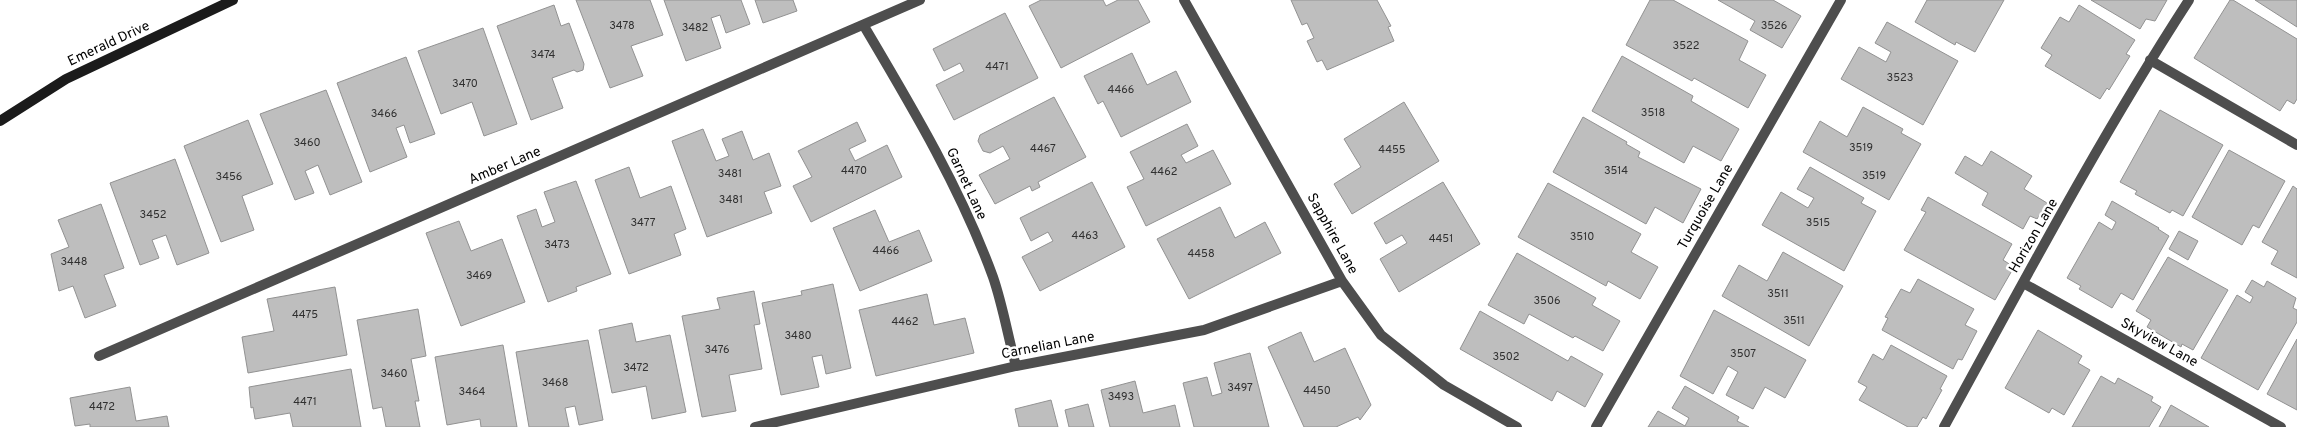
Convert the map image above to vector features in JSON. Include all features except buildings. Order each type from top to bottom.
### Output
[{"type":"main road","name":"Emerald Drive","points":[[0,120],[66,79],[234,0]]},
{"type":"street","name":"Amber Lane","points":[[99,356],[864,26],[920,0]]},
{"type":"street","name":"Sapphire Lane","points":[[1184,0],[1342,281],[1381,335],[1444,386],[1517,427]]},
{"type":"street","name":"Turquoise Lane","points":[[1596,427],[1841,0]]},
{"type":"street","name":"Horizon Lane","points":[[1944,427],[2023,283],[2150,60],[2189,0]]},
{"type":"street","name":"Garnet Lane","points":[[864,26],[915,111],[954,188],[994,278],[1016,366]]},
{"type":"street","points":[[2150,60],[2297,145]]},
{"type":"street","name":"Carnelian Lane","points":[[755,427],[1016,366],[1204,330],[1342,281]]},
{"type":"street","name":"Skyview Lane","points":[[2023,283],[2281,427]]}]
